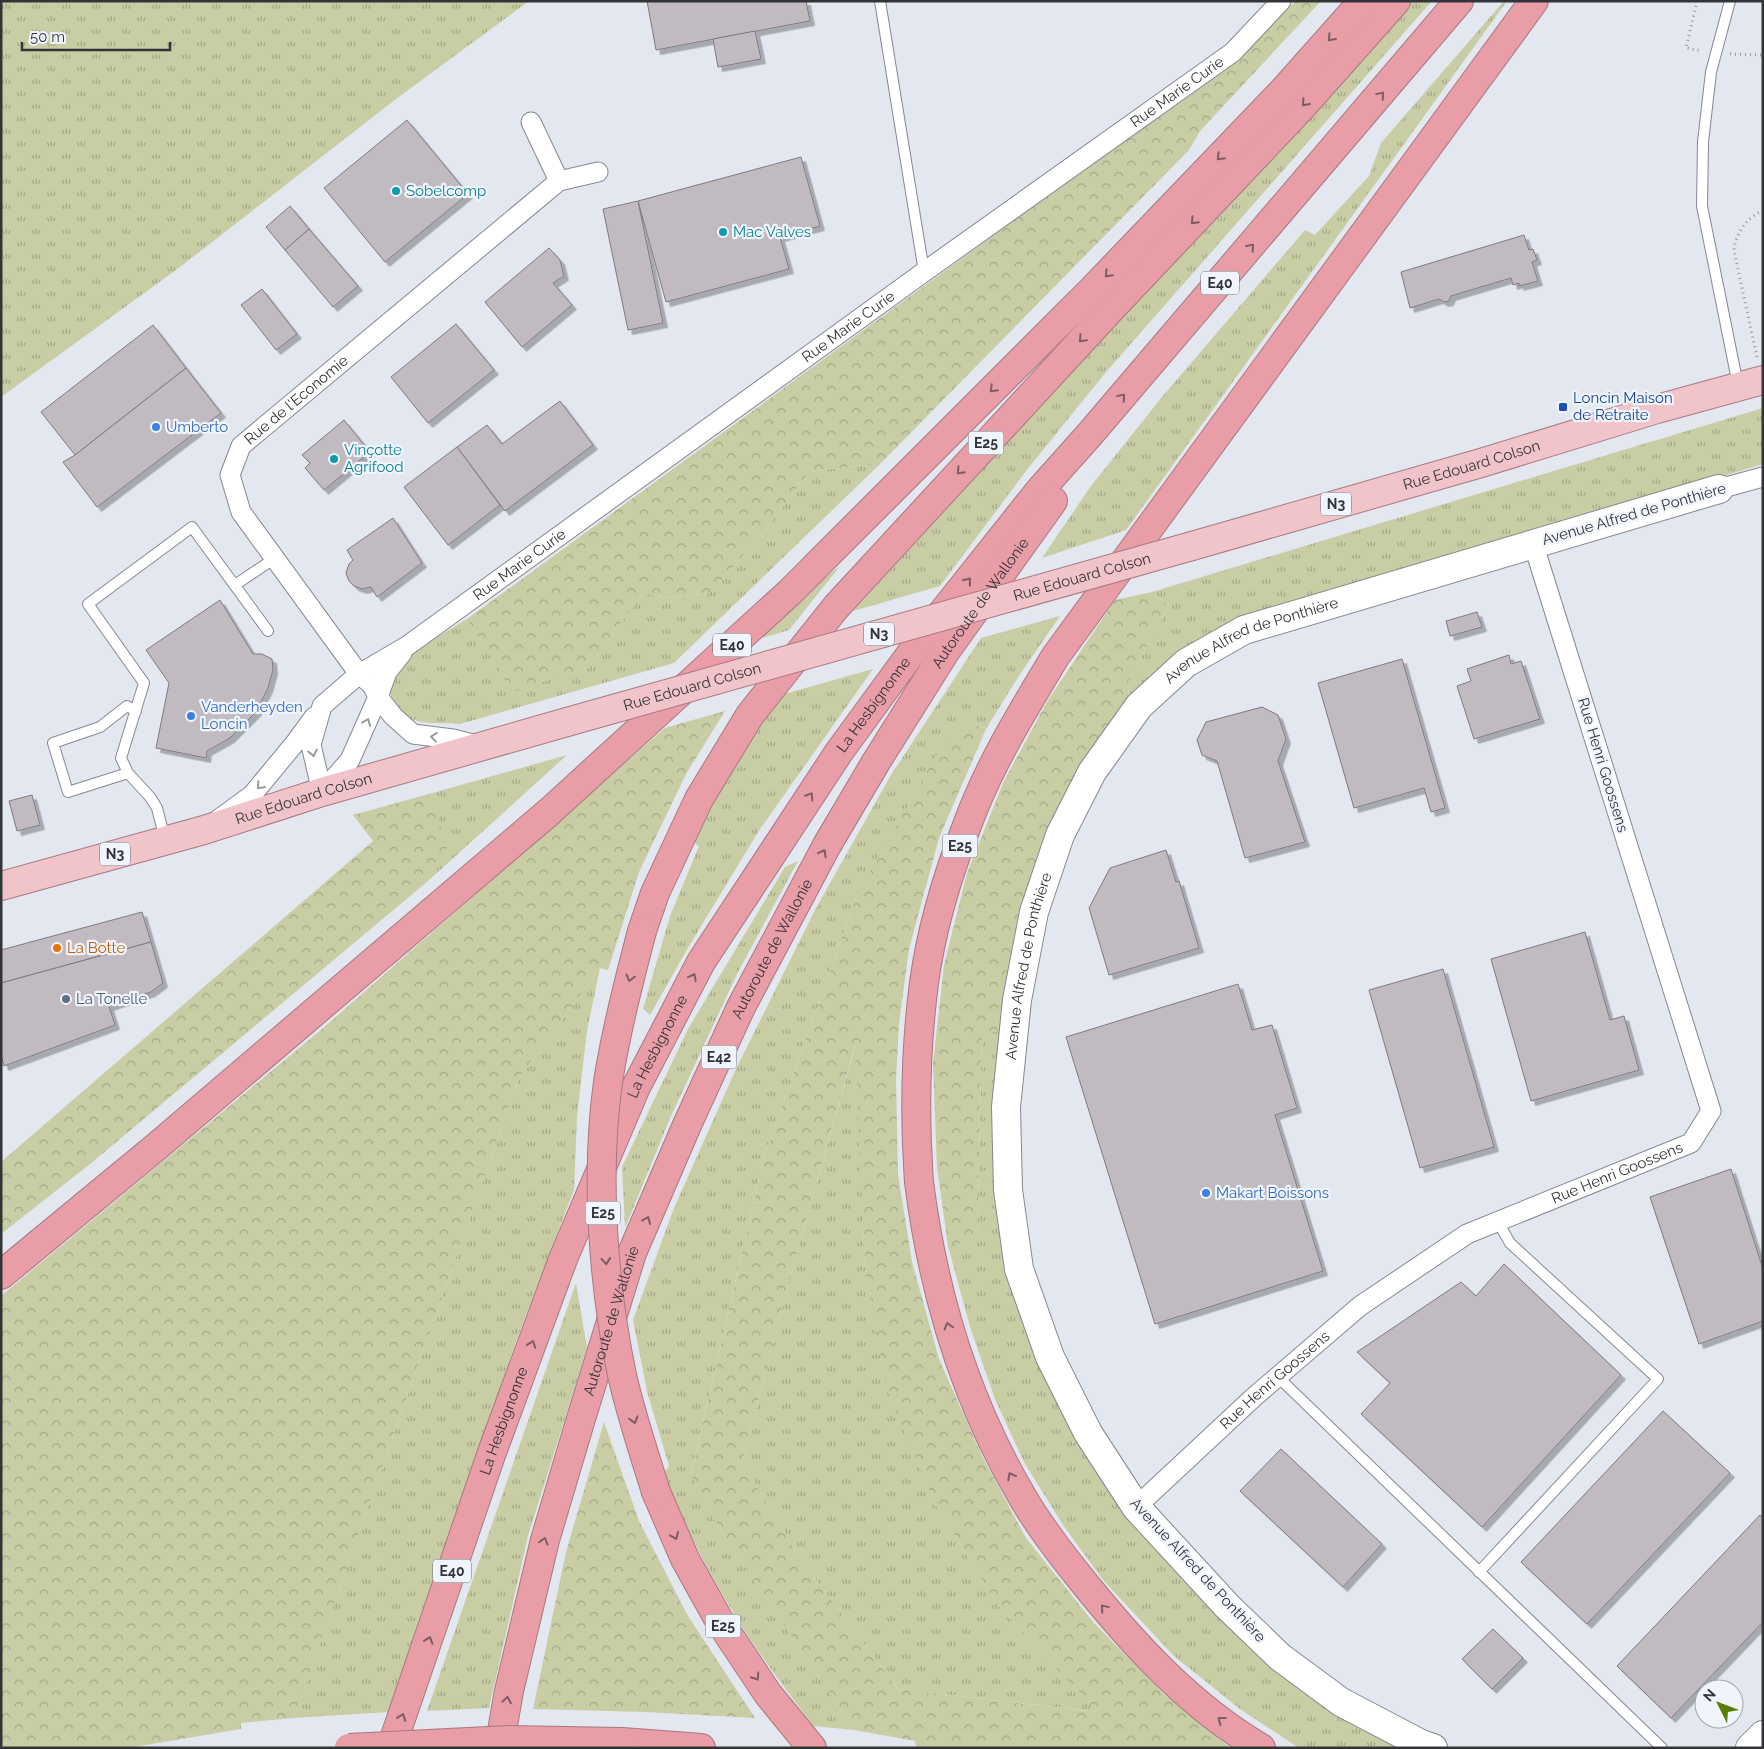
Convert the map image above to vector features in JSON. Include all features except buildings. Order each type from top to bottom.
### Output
[{"type":"highway","name":"E40","points":[[1,1270],[49,1234],[156,1147],[549,812],[789,593],[1092,290],[1284,90],[1363,1]]},
{"type":"highway","name":"E25","points":[[812,1748],[768,1694],[720,1622],[685,1559],[656,1492],[622,1376],[610,1310],[604,1248],[602,1161],[608,1083],[622,1007],[642,931],[656,893],[699,799],[750,715],[836,607],[1087,334],[1301,108],[1396,1]]},
{"type":"highway","name":"E40","points":[[1090,434],[1459,1]]},
{"type":"highway","name":"E25","points":[[1261,1748],[1247,1740],[1191,1697],[1144,1655],[1060,1554],[1023,1499],[990,1437],[947,1322],[932,1256],[919,1180],[916,1117],[918,1053],[924,982],[940,908],[966,826],[1004,742],[1055,658],[1534,1]]},
{"type":"highway","name":"La Hesbignonne","points":[[391,1748],[414,1686],[491,1455],[563,1259],[636,1087],[701,962],[839,752],[878,698],[929,630],[1034,498],[1090,434]]},
{"type":"highway","name":"Autoroute de Wallonie","points":[[499,1748],[509,1691],[545,1540],[580,1422],[632,1254],[687,1125],[742,1007],[846,812],[945,652],[1053,502],[1090,434]]},
{"type":"highway","points":[[1,1275],[49,1234]]},
{"type":"highway","points":[[349,1748],[508,1740],[622,1742],[700,1748]]},
{"type":"main road","name":"Rue Edouard Colson","points":[[1,886],[216,826],[322,792],[482,746],[1481,463],[1657,409],[1754,382]]},
{"type":"street","name":"Rue Marie Curie","points":[[407,646],[924,272],[1233,52],[1281,1]]},
{"type":"street","points":[[531,122],[559,181]]},
{"type":"street","name":"Rue de l'Economie","points":[[482,746],[453,739],[412,734],[392,716],[372,685],[359,674],[241,512],[230,475],[241,446],[559,181],[598,172]]},
{"type":"street","name":"Avenue Alfred de Ponthière","points":[[1433,1748],[1421,1744],[1342,1702],[1280,1657],[1227,1606],[1136,1508],[1088,1434],[1050,1357],[1019,1269],[1008,1190],[1006,1107],[1017,1000],[1034,912],[1060,835],[1092,772],[1139,706],[1186,663],[1244,630],[1763,477]]},
{"type":"street","name":"Rue Henri Goossens","points":[[1136,1508],[1254,1398],[1360,1306],[1467,1234],[1691,1143],[1712,1111],[1534,543]]},
{"type":"street","points":[[216,826],[252,795],[295,743],[322,706],[359,674],[407,646]]},
{"type":"street","points":[[322,792],[350,760],[387,672],[407,646]]},
{"type":"street","points":[[322,706],[311,745],[322,792]]},
{"type":"street","points":[[1750,1748],[1763,1735]]},
{"type":"lane","points":[[880,1],[924,272]]},
{"type":"lane","points":[[1730,1],[1711,72],[1703,142],[1702,206],[1754,382]]},
{"type":"lane","points":[[165,840],[156,808],[150,797],[128,773],[121,758],[144,684],[88,604],[192,527],[268,631]]},
{"type":"lane","points":[[234,585],[275,558]]},
{"type":"lane","points":[[128,773],[68,792],[53,742],[100,727],[126,706],[136,710]]},
{"type":"lane","points":[[1479,1572],[1658,1379],[1510,1243],[1498,1222]]},
{"type":"lane","points":[[1278,1377],[1662,1748]]},
{"type":"path","points":[[1686,48],[1697,1]]},
{"type":"path","points":[[1754,382],[1734,251],[1735,242],[1747,221],[1763,210]]},
{"type":"green space","points":[[1,1],[529,1],[396,99],[180,267],[1,397]]},
{"type":"green space","points":[[1296,1],[1321,1],[1200,131],[1189,150],[878,466],[863,465],[809,472],[767,528],[710,593],[667,598],[643,593],[589,667],[513,692],[467,619],[1222,69]]},
{"type":"green space","points":[[1412,1],[1432,1],[1106,372],[1026,471],[940,586],[853,611]]},
{"type":"green space","points":[[1504,1],[1507,1],[1126,530],[1042,558],[1091,486],[1162,397],[1305,230],[1315,235],[1369,176],[1381,143]]},
{"type":"green space","points":[[1763,408],[1763,464],[1248,618],[1129,702],[1128,682],[1169,605],[1152,592]]},
{"type":"green space","points":[[863,465],[878,466],[674,663],[460,724],[414,720],[406,716],[393,700],[387,686],[403,658],[467,619],[513,691],[589,667],[643,593],[667,598],[710,593],[767,528],[809,472]]},
{"type":"green space","points":[[840,566],[789,630],[755,640],[779,613]]},
{"type":"green space","points":[[1152,592],[1169,605],[1128,682],[1129,702],[1098,742],[1001,1032],[982,1032],[977,1239],[948,1246],[937,1167],[933,1064],[944,965],[967,873],[1004,781],[1048,700],[1115,600]]},
{"type":"green space","points":[[1060,616],[1020,674],[986,729],[972,723],[857,895],[764,1157],[691,1474],[719,1528],[854,1730],[813,1726],[737,1619],[702,1558],[682,1516],[664,1473],[669,1466],[647,1391],[633,1320],[674,1208],[736,1069],[816,908],[891,775],[981,638]]},
{"type":"green space","points":[[873,669],[760,829],[689,946],[650,1015],[643,1009],[670,916],[699,846],[693,842],[734,762],[777,696]]},
{"type":"green space","points":[[725,711],[686,774],[639,872],[608,970],[600,968],[519,1078],[294,1718],[241,1723],[241,1729],[128,1748],[1,1748],[1,1296],[322,1029],[665,728]]},
{"type":"green space","points":[[972,723],[986,729],[939,838],[909,949],[899,1024],[896,1079],[898,1174],[912,1262],[939,1359],[982,1456],[1026,1538],[1094,1623],[1164,1694],[1231,1748],[916,1748],[915,1741],[854,1730],[719,1528],[691,1475],[764,1157],[857,895],[941,747]],"holes":[[[855,1046],[865,1269],[887,1390],[934,1502],[997,1604],[1097,1712],[898,1689],[799,1557],[742,1462],[803,1230]]]},
{"type":"green space","points":[[567,755],[428,881],[447,846],[429,794]]},
{"type":"green space","points":[[429,794],[448,846],[428,881],[90,1164],[1,1234],[1,1162],[373,841],[353,815]]},
{"type":"green space","points":[[798,861],[738,972],[671,1116],[625,1228],[622,1167],[688,1029],[785,867]]},
{"type":"green space","points":[[600,968],[587,1031],[577,1116],[574,1190],[518,1336],[388,1712],[294,1718],[519,1078]]},
{"type":"green space","points":[[982,1031],[1001,1032],[994,1170],[998,1214],[1134,1519],[1409,1748],[1299,1748],[1240,1709],[1174,1656],[1103,1580],[1063,1525],[1024,1462],[995,1399],[970,1327],[948,1246],[977,1238]]},
{"type":"green space","points":[[856,1044],[865,1269],[888,1390],[934,1502],[997,1604],[1098,1712],[898,1689],[799,1557],[742,1462],[803,1230]]},
{"type":"green space","points":[[576,1283],[587,1348],[528,1536],[489,1708],[427,1711]]},
{"type":"green space","points":[[604,1422],[639,1521],[688,1616],[755,1718],[645,1712],[533,1709],[566,1552]]},
{"type":"place","name":"Sobelcomp","points":[[396,191]]},
{"type":"place","name":"Mac Valves","points":[[723,232]]},
{"type":"place","name":"Loncin Maison de Retraite","points":[[1563,407]]},
{"type":"place","name":"Umberto","points":[[156,427]]},
{"type":"place","name":"Vinçotte Agrifood","points":[[334,459]]},
{"type":"place","name":"Vanderheyden Loncin","points":[[191,716]]},
{"type":"place","name":"La Botte","points":[[57,948]]},
{"type":"place","name":"La Tonelle","points":[[66,999]]},
{"type":"place","name":"Makart Boissons","points":[[1206,1193]]}]
